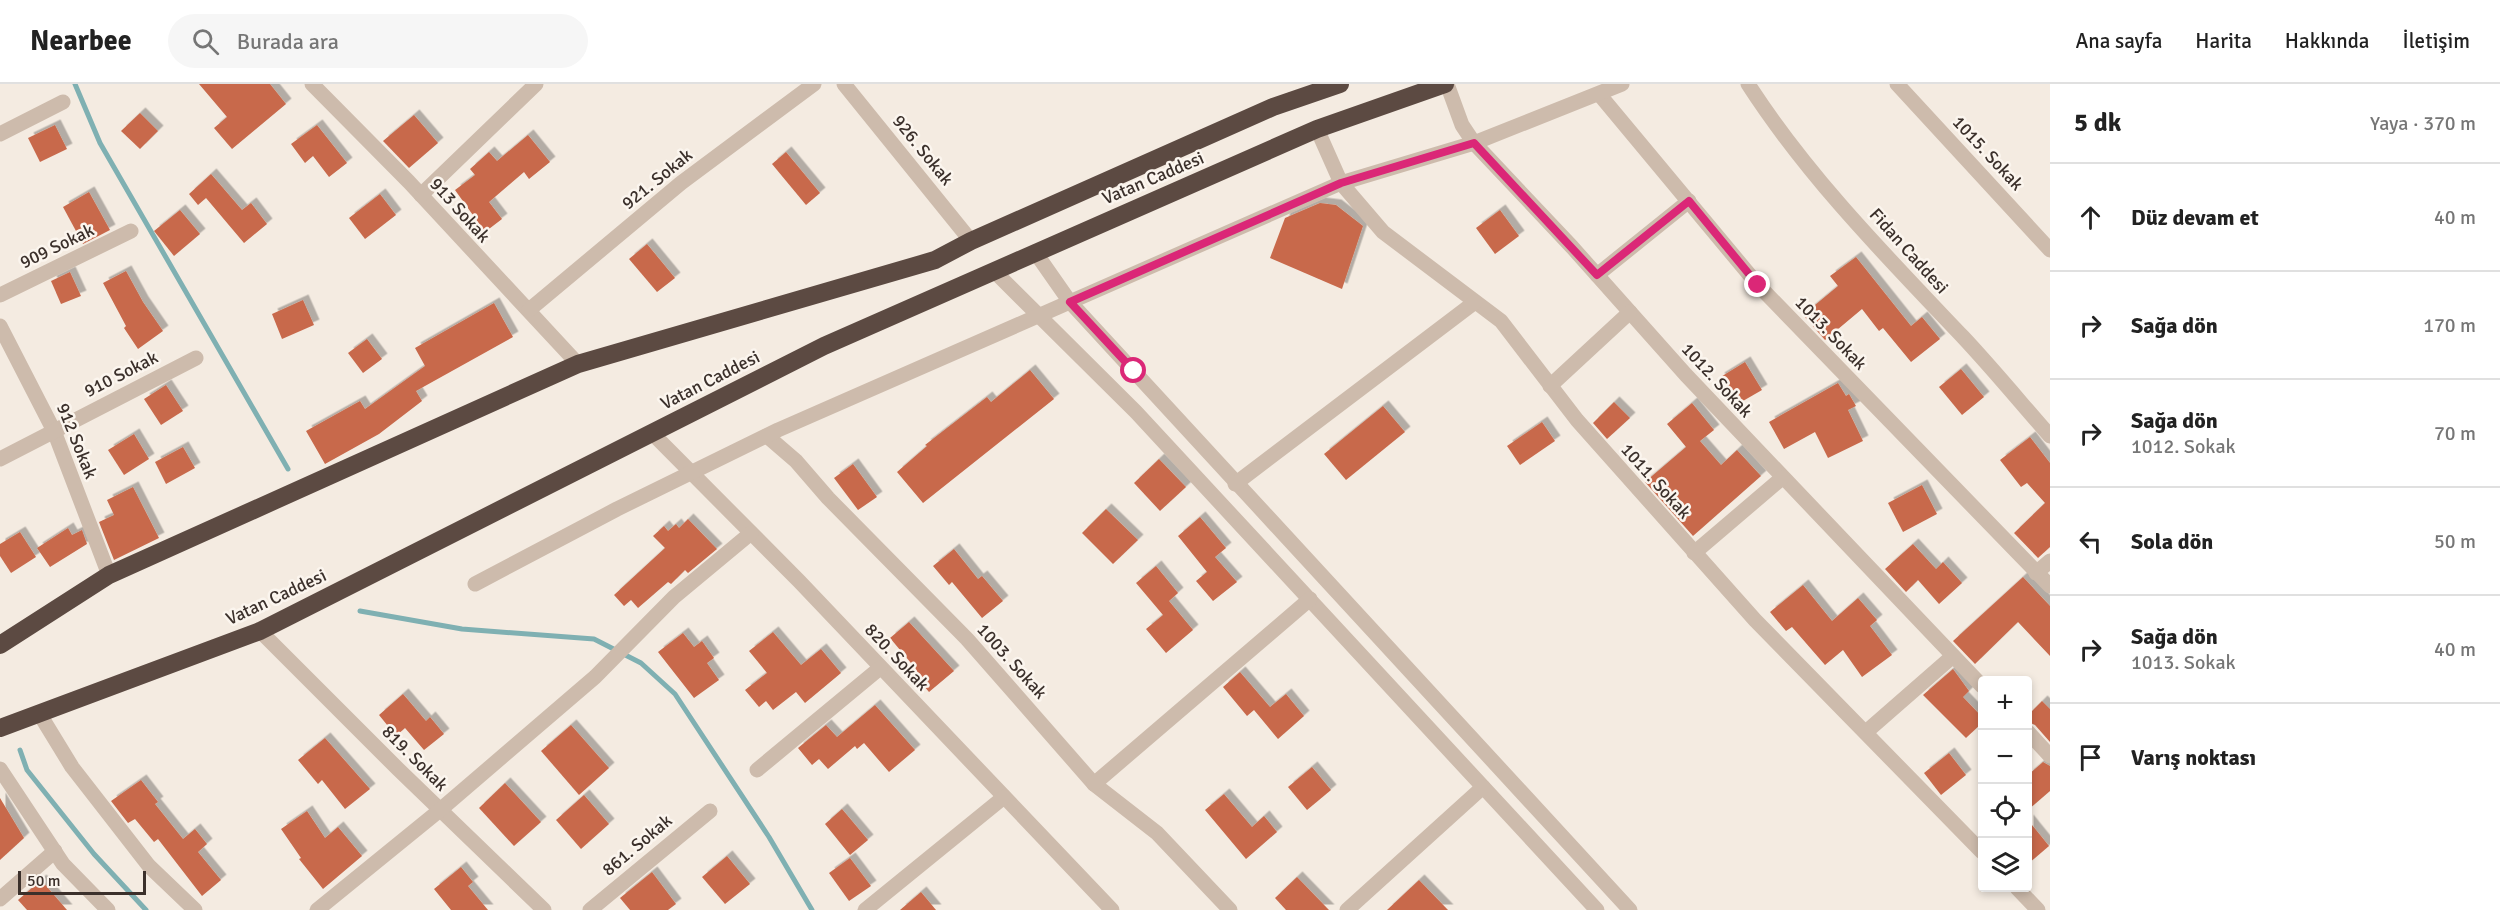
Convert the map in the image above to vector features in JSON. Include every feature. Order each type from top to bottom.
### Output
[{"type":"highway","name":"Vatan Caddesi","points":[[0,645],[109,575],[578,364],[935,260],[971,241],[1273,107],[1340,84]]},
{"type":"highway","name":"Vatan Caddesi","points":[[0,728],[260,631],[824,346],[1317,129],[1446,84]]},
{"type":"street","name":"913 Sokak","points":[[312,84],[421,195],[578,364]]},
{"type":"street","points":[[421,195],[536,84]]},
{"type":"street","name":"921. Sokak","points":[[529,310],[681,183],[814,84]]},
{"type":"street","name":"926. Sokak","points":[[844,84],[971,241]]},
{"type":"street","name":"1012. Sokak","points":[[1446,84],[1462,125],[1474,143],[1782,478],[1978,681]]},
{"type":"street","points":[[475,584],[767,436],[1037,315],[1341,183],[1474,143],[1623,84]]},
{"type":"street","name":"Fidan Caddesi","points":[[1748,84],[1778,130],[1896,268],[1964,338],[2050,436]]},
{"type":"street","name":"1015. Sokak","points":[[1897,84],[2050,250]]},
{"type":"street","name":"1013. Sokak","points":[[1599,94],[1758,285],[2050,586]]},
{"type":"street","points":[[0,134],[63,102]]},
{"type":"street","name":"1011. Sokak","points":[[1317,129],[1341,183],[1383,232],[1501,321],[1550,386],[1694,553],[1755,620],[1978,847]]},
{"type":"street","points":[[1597,275],[1689,201]]},
{"type":"street","name":"909 Sokak","points":[[0,295],[131,231]]},
{"type":"street","points":[[1035,252],[1070,302],[1235,484],[1407,665],[1630,910]]},
{"type":"street","points":[[995,272],[1136,412],[1594,909]]},
{"type":"street","points":[[1235,484],[1475,302]]},
{"type":"street","points":[[1550,386],[1630,312]]},
{"type":"street","name":"912 Sokak","points":[[0,326],[54,431],[109,575]]},
{"type":"street","name":"910 Sokak","points":[[0,459],[196,357]]},
{"type":"street","name":"820. Sokak","points":[[652,433],[751,533],[1112,910]]},
{"type":"street","name":"1003. Sokak","points":[[767,436],[796,461],[828,498],[967,639],[1094,784],[1157,833],[1230,910]]},
{"type":"street","points":[[1694,553],[1782,478]]},
{"type":"street","points":[[316,910],[440,810],[595,676],[674,597],[751,533]]},
{"type":"street","points":[[2036,573],[2050,561]]},
{"type":"street","points":[[1094,784],[1310,599]]},
{"type":"street","name":"819. Sokak","points":[[260,631],[544,910]]},
{"type":"street","points":[[1866,732],[1953,656]]},
{"type":"street","points":[[757,770],[880,668]]},
{"type":"street","points":[[39,713],[72,767],[149,866],[195,910]]},
{"type":"street","points":[[2032,736],[2050,756]]},
{"type":"street","points":[[0,769],[63,864],[108,910]]},
{"type":"street","points":[[1347,910],[1483,787]]},
{"type":"street","points":[[866,910],[1004,797]]},
{"type":"street","name":"861. Sokak","points":[[590,910],[710,810]]},
{"type":"street","points":[[0,899],[55,851]]},
{"type":"street","points":[[2021,892],[2038,910]]},
{"type":"building","points":[[199,84],[270,84],[286,104],[232,149],[214,128],[227,117]]},
{"type":"building","points":[[140,113],[158,131],[140,149],[121,131]]},
{"type":"building","points":[[414,115],[438,143],[409,168],[383,141]]},
{"type":"building","points":[[55,125],[67,149],[40,162],[28,138]]},
{"type":"building","points":[[317,125],[347,163],[329,177],[313,156],[305,163],[291,144]]},
{"type":"building","points":[[528,135],[550,162],[529,179],[524,172],[489,202],[502,219],[485,232],[455,190],[475,175],[470,169],[489,152],[497,161]]},
{"type":"building","points":[[786,152],[820,193],[806,205],[772,164]]},
{"type":"building","points":[[211,174],[242,210],[251,203],[267,224],[244,243],[206,198],[198,205],[189,194]]},
{"type":"building","points":[[89,192],[110,230],[83,244],[63,207]]},
{"type":"building","points":[[380,194],[396,215],[365,239],[349,218]]},
{"type":"building","points":[[1320,203],[1336,205],[1363,226],[1342,289],[1270,258],[1285,218]]},
{"type":"building","points":[[180,210],[200,234],[174,256],[154,231]]},
{"type":"building","points":[[1500,210],[1519,236],[1495,254],[1476,228]]},
{"type":"building","points":[[647,244],[675,278],[657,292],[629,259]]},
{"type":"building","points":[[1856,257],[1911,326],[1922,317],[1940,339],[1911,362],[1883,328],[1879,331],[1862,309],[1825,340],[1803,315],[1838,286],[1830,276]]},
{"type":"building","points":[[126,271],[143,302],[163,331],[138,349],[124,328],[126,326],[103,283]]},
{"type":"building","points":[[70,272],[81,296],[61,304],[51,281]]},
{"type":"building","points":[[303,300],[314,325],[282,339],[272,314]]},
{"type":"building","points":[[494,303],[513,337],[416,391],[422,401],[379,434],[325,464],[306,431],[360,401],[365,409],[425,366],[415,348]]},
{"type":"building","points":[[367,339],[382,359],[363,373],[348,353]]},
{"type":"building","points":[[1745,362],[1762,390],[1736,405],[1719,378]]},
{"type":"building","points":[[1961,369],[1984,397],[1962,415],[1939,387]]},
{"type":"building","points":[[1030,370],[1054,399],[923,503],[897,472],[927,446],[925,445],[987,397],[991,402]]},
{"type":"building","points":[[1838,383],[1846,396],[1849,394],[1856,406],[1848,410],[1863,441],[1828,458],[1815,432],[1784,449],[1769,422]]},
{"type":"building","points":[[166,385],[183,411],[161,425],[144,399]]},
{"type":"building","points":[[1614,402],[1630,418],[1607,439],[1593,423]]},
{"type":"building","points":[[1692,403],[1714,430],[1700,441],[1721,465],[1737,450],[1761,476],[1693,536],[1645,482],[1686,447],[1667,424]]},
{"type":"building","points":[[1383,406],[1405,432],[1346,480],[1324,454]]},
{"type":"building","points":[[1542,422],[1555,441],[1520,465],[1507,446]]},
{"type":"building","points":[[134,434],[149,459],[124,475],[108,450]]},
{"type":"building","points":[[2030,437],[2050,463],[2050,547],[2038,558],[2014,533],[2045,503],[2027,483],[2021,487],[2000,460]]},
{"type":"building","points":[[183,447],[195,468],[166,484],[155,462]]},
{"type":"building","points":[[1159,459],[1186,487],[1160,511],[1134,483]]},
{"type":"building","points":[[853,464],[877,497],[858,510],[834,478]]},
{"type":"building","points":[[1922,485],[1937,514],[1903,532],[1888,503]]},
{"type":"building","points":[[133,487],[159,538],[114,560],[99,522],[114,515],[107,500]]},
{"type":"building","points":[[1106,509],[1138,540],[1113,564],[1082,533]]},
{"type":"building","points":[[1200,517],[1226,548],[1215,557],[1237,582],[1213,601],[1196,581],[1207,572],[1178,536]]},
{"type":"building","points":[[688,519],[717,549],[688,573],[685,570],[671,584],[668,582],[638,608],[631,600],[624,606],[614,595],[665,548],[653,536],[664,526],[668,531],[676,524],[679,528]]},
{"type":"building","points":[[68,528],[72,535],[82,530],[87,544],[50,567],[37,548]]},
{"type":"building","points":[[20,532],[36,557],[11,573],[0,556],[0,544]]},
{"type":"building","points":[[1913,544],[1936,569],[1943,562],[1962,583],[1939,604],[1918,580],[1906,592],[1885,569]]},
{"type":"building","points":[[954,549],[978,579],[982,576],[1003,601],[982,618],[952,582],[949,585],[933,566]]},
{"type":"building","points":[[1156,566],[1178,593],[1169,601],[1193,630],[1166,653],[1146,629],[1163,615],[1136,583]]},
{"type":"building","points":[[2023,577],[2050,606],[2050,656],[2018,622],[1975,664],[1953,641]]},
{"type":"building","points":[[1803,585],[1832,621],[1858,598],[1877,620],[1870,626],[1892,655],[1862,677],[1843,650],[1825,665],[1792,627],[1786,631],[1770,612]]},
{"type":"building","points":[[909,622],[954,671],[929,692],[912,672],[916,669],[890,638]]},
{"type":"building","points":[[773,632],[801,665],[821,649],[841,673],[805,703],[796,692],[773,710],[766,701],[759,707],[745,690],[767,673],[749,651]]},
{"type":"building","points":[[683,633],[694,647],[702,641],[714,658],[707,663],[719,680],[694,698],[658,652]]},
{"type":"building","points":[[1953,669],[1969,691],[1963,697],[1978,713],[1978,727],[1966,738],[1923,695]]},
{"type":"building","points":[[1240,672],[1270,707],[1286,694],[1304,716],[1278,739],[1254,710],[1247,716],[1223,687]]},
{"type":"building","points":[[403,694],[426,721],[430,717],[444,734],[424,750],[405,728],[396,736],[379,715]]},
{"type":"building","points":[[2042,701],[2050,709],[2050,742],[2032,724],[2032,711]]},
{"type":"building","points":[[875,705],[915,750],[889,772],[864,743],[857,749],[855,746],[828,769],[819,759],[812,765],[798,748],[826,725],[837,737]]},
{"type":"building","points":[[571,725],[609,768],[579,795],[541,751]]},
{"type":"building","points":[[325,738],[370,789],[345,809],[322,780],[318,784],[298,760]]},
{"type":"building","points":[[1949,753],[1966,775],[1941,795],[1924,773]]},
{"type":"building","points":[[2043,762],[2050,766],[2050,791],[2032,807],[2032,784],[2032,772]]},
{"type":"building","points":[[1312,767],[1331,790],[1307,810],[1288,787]]},
{"type":"building","points":[[141,780],[158,802],[155,804],[183,839],[195,829],[207,844],[198,852],[221,880],[202,896],[158,839],[154,842],[135,819],[128,823],[111,801]]},
{"type":"building","points":[[505,783],[541,822],[514,846],[479,808]]},
{"type":"building","points":[[1224,794],[1252,827],[1264,816],[1277,832],[1246,859],[1205,810]]},
{"type":"building","points":[[584,795],[609,824],[581,849],[556,820]]},
{"type":"building","points":[[0,798],[24,838],[0,860]]},
{"type":"building","points":[[842,809],[868,840],[850,855],[825,824]]},
{"type":"building","points":[[307,811],[325,838],[338,827],[362,856],[323,889],[299,859],[301,858],[281,829]]},
{"type":"building","points":[[2032,825],[2049,846],[2032,861]]},
{"type":"building","points":[[727,856],[750,884],[725,904],[702,877]]},
{"type":"building","points":[[850,858],[871,886],[849,901],[829,873]]},
{"type":"building","points":[[461,867],[473,882],[468,886],[488,910],[451,910],[434,889]]},
{"type":"building","points":[[652,872],[676,904],[668,910],[630,910],[620,898]]},
{"type":"building","points":[[1297,877],[1329,910],[1286,910],[1275,898]]},
{"type":"building","points":[[41,880],[67,910],[27,910],[18,900]]},
{"type":"building","points":[[1419,880],[1448,910],[1387,910]]},
{"type":"building","points":[[921,892],[936,910],[900,910]]},
{"type":"waterway","points":[[75,84],[100,143],[288,469]]},
{"type":"waterway","points":[[360,611],[462,629],[594,639],[641,663],[675,694],[769,837],[812,910]]},
{"type":"waterway","points":[[20,750],[27,770],[94,854],[146,910]]},
{"type":"route","points":[[1134,371],[1070,302],[1341,183],[1474,143],[1597,275],[1689,201],[1758,285]]}]
